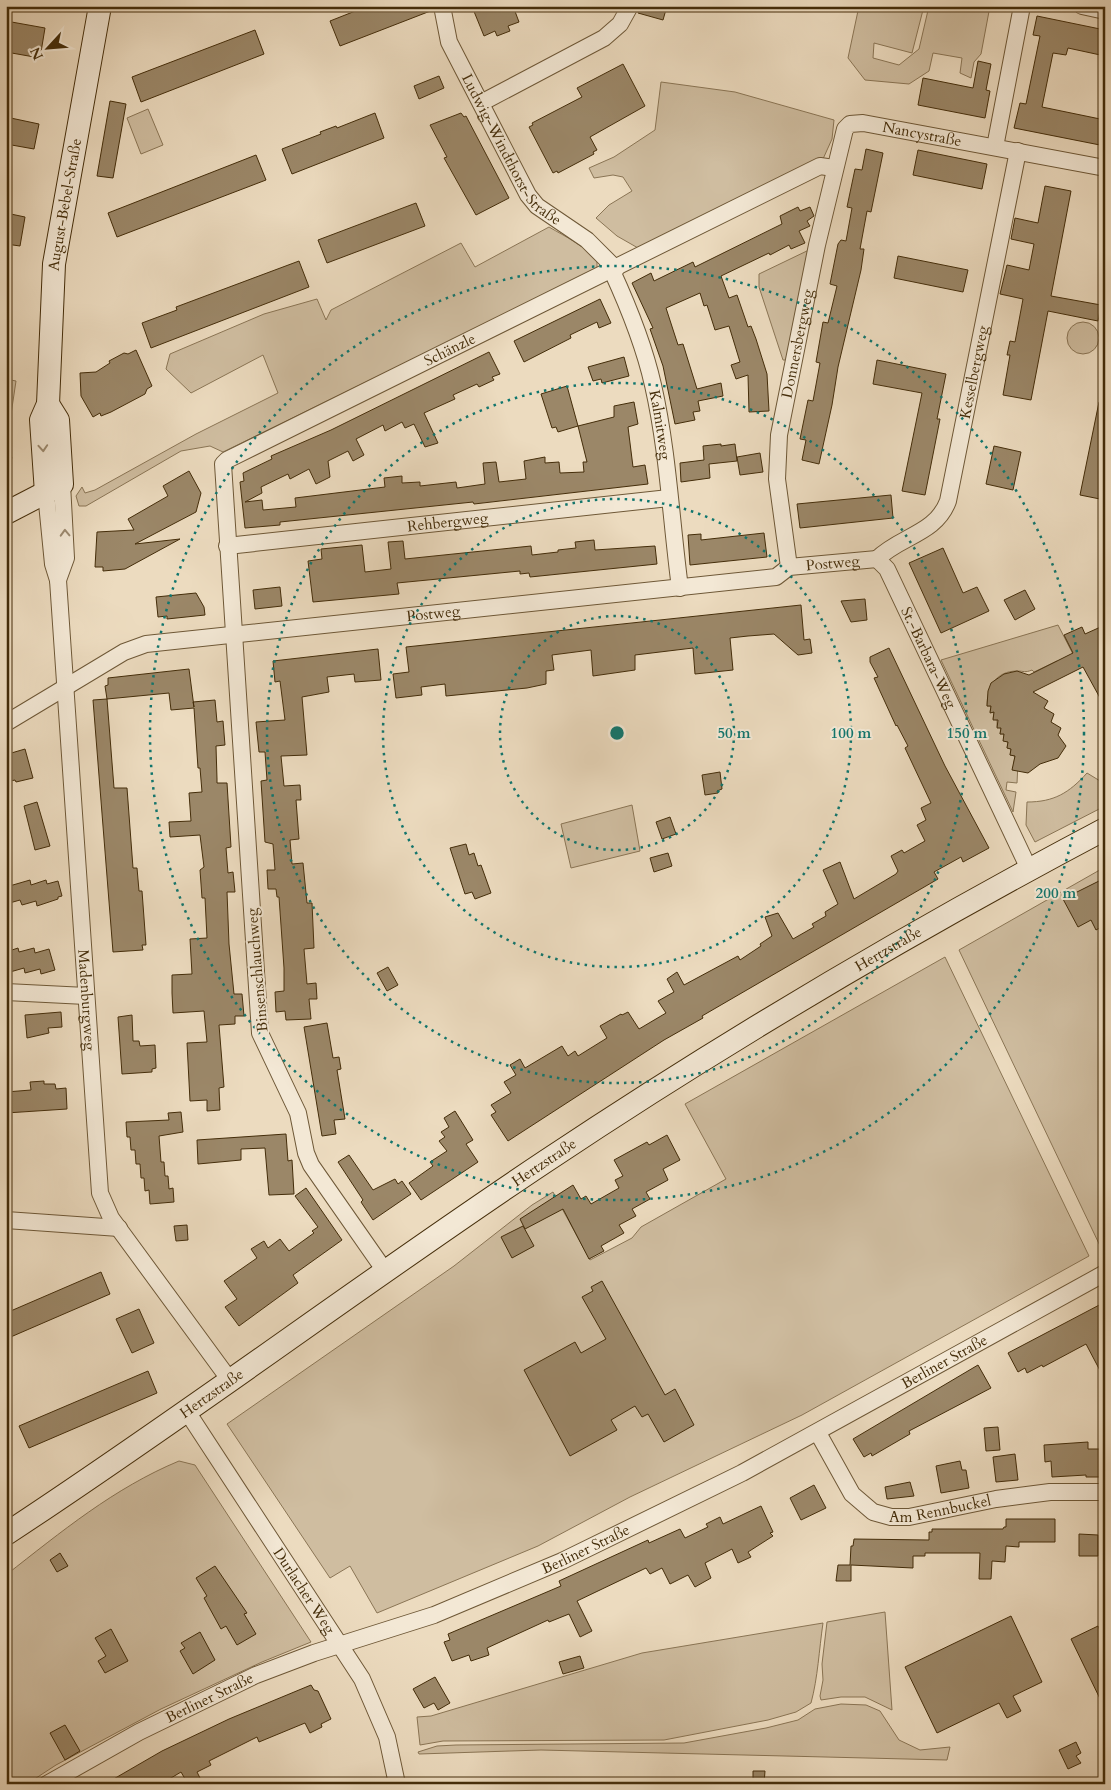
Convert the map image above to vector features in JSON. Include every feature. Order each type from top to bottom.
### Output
[{"type":"main road","name":"August-Bebel-Straße","points":[[54,488],[41,420],[48,404],[54,264],[100,6]]},
{"type":"main road","points":[[6,513],[54,488]]},
{"type":"main road","name":"Hertzstraße","points":[[6,1534],[548,1159],[785,1010],[1029,869],[1105,829]]},
{"type":"street","name":"Ludwig-Windthorst-Straße","points":[[442,6],[449,42],[532,201],[588,240],[614,270]]},
{"type":"street","points":[[481,103],[604,38],[620,24],[630,6]]},
{"type":"street","points":[[995,147],[1022,6]]},
{"type":"street","points":[[1082,6],[1105,11]]},
{"type":"street","name":"Nancystraße","points":[[850,124],[863,123],[1105,168]]},
{"type":"street","name":"Donnersbergweg","points":[[789,567],[777,479],[779,435],[834,168],[842,136],[850,124]]},
{"type":"street","name":"Kesselbergweg","points":[[877,559],[888,548],[933,524],[944,512],[948,501],[1018,151]]},
{"type":"street","name":"Schänzle","points":[[233,636],[222,469],[227,460],[614,270],[820,166],[834,168]]},
{"type":"street","name":"Kalmitweg","points":[[614,270],[636,328],[653,383],[661,428],[680,588]]},
{"type":"street","name":"Madenburgweg","points":[[54,488],[53,564],[58,580],[100,1194],[106,1209],[119,1228],[229,1379]]},
{"type":"street","name":"Rehbergweg","points":[[227,546],[669,498]]},
{"type":"street","name":"Postweg","points":[[6,723],[132,648],[146,644],[776,577],[789,567],[877,559]]},
{"type":"street","name":"St.-Barbara-Weg","points":[[877,559],[887,569],[1029,869]]},
{"type":"street","name":"Binsenschlauchweg","points":[[233,636],[260,1033],[298,1113],[306,1153],[311,1165],[385,1271]]},
{"type":"street","points":[[6,992],[86,996]]},
{"type":"street","points":[[6,1220],[119,1228]]},
{"type":"street","name":"Berliner Straße","points":[[47,1784],[139,1732],[256,1675],[341,1644],[434,1615],[562,1561],[742,1474],[1105,1273]]},
{"type":"street","name":"Durlacher Weg","points":[[186,1410],[341,1644],[373,1702],[387,1737],[397,1784]]},
{"type":"street","name":"Am Rennbuckel","points":[[818,1433],[852,1494],[873,1512],[891,1517],[909,1517],[1014,1497],[1070,1491],[1105,1492]]},
{"type":"shaded area","points":[[859,6],[924,6],[912,53],[874,43],[873,58],[899,65],[919,49],[929,6],[990,6],[981,54],[974,62],[971,78],[960,73],[962,58],[933,53],[929,71],[909,84],[865,80],[848,58]]},
{"type":"shaded area","points":[[661,82],[735,92],[834,120],[832,139],[823,159],[638,248],[617,236],[596,218],[609,205],[632,191],[623,177],[613,175],[594,178],[589,168],[614,157],[655,130]]},
{"type":"shaded area","points":[[148,109],[163,145],[141,154],[127,118]]},
{"type":"shaded area","points":[[549,227],[587,251],[597,262],[597,269],[223,452],[210,446],[181,451],[86,506],[79,506],[76,496],[82,487],[85,493],[95,490],[196,434],[278,393],[263,355],[191,393],[166,369],[170,354],[264,314],[317,299],[326,320],[331,310],[461,243],[475,267]]},
{"type":"shaded area","points":[[811,249],[789,360],[783,360],[759,287],[759,274]]},
{"type":"shaded area","points":[[1083,322],[1089,323],[1094,327],[1098,332],[1098,344],[1094,349],[1089,353],[1083,354],[1077,353],[1072,349],[1068,344],[1067,338],[1068,332],[1072,327],[1077,323]]},
{"type":"shaded area","points":[[6,379],[16,381],[7,441],[12,458],[6,468]]},
{"type":"shaded area","points":[[1058,625],[1075,658],[1060,667],[1057,661],[1034,672],[1032,670],[1003,674],[994,681],[987,699],[987,706],[991,706],[990,712],[994,712],[993,719],[997,720],[997,727],[1001,728],[1000,734],[1004,734],[1004,741],[1008,742],[1007,748],[1011,749],[1010,755],[1015,756],[1014,762],[1018,763],[1017,783],[1007,782],[1006,790],[1016,792],[1013,812],[941,660]]},
{"type":"shaded area","points":[[1087,773],[1105,784],[1105,806],[1035,842],[1026,825],[1027,802],[1037,802],[1060,795],[1074,786]]},
{"type":"shaded area","points":[[632,805],[640,851],[571,868],[561,824]]},
{"type":"shaded area","points":[[1105,867],[1105,1248],[1102,1250],[959,950]]},
{"type":"shaded area","points":[[945,957],[1089,1256],[802,1415],[630,1497],[538,1546],[377,1613],[350,1566],[330,1578],[227,1424],[454,1266],[532,1205],[553,1192],[590,1260],[632,1238],[641,1227],[726,1179],[685,1104]]},
{"type":"shaded area","points":[[179,1461],[195,1465],[311,1642],[262,1662],[161,1709],[56,1765],[27,1784],[6,1784],[6,1575],[68,1527],[110,1498],[132,1484]]},
{"type":"shaded area","points":[[885,1612],[892,1710],[865,1697],[841,1697],[821,1700],[822,1664],[827,1622]]},
{"type":"shaded area","points":[[823,1623],[811,1703],[796,1712],[768,1720],[664,1740],[443,1741],[420,1745],[417,1717],[431,1716],[642,1653]]},
{"type":"shaded area","points":[[841,1704],[866,1705],[880,1711],[899,1740],[920,1750],[950,1747],[947,1760],[541,1750],[419,1754],[418,1752],[437,1746],[456,1745],[684,1743],[766,1728],[798,1720],[815,1709]]},
{"type":"building","points":[[368,6],[432,6],[433,10],[340,46],[330,21]]},
{"type":"building","points":[[480,6],[513,6],[519,22],[508,26],[510,31],[497,36],[495,31],[484,36],[473,9]]},
{"type":"building","points":[[640,6],[667,6],[663,20],[638,13]]},
{"type":"building","points":[[1037,16],[1105,30],[1105,56],[1068,48],[1066,55],[1053,53],[1042,107],[1105,120],[1105,146],[1014,128],[1020,103],[1026,104],[1040,36],[1033,35]]},
{"type":"building","points":[[6,21],[45,28],[40,58],[6,52]]},
{"type":"building","points":[[255,30],[264,54],[141,102],[132,77]]},
{"type":"building","points":[[978,61],[991,64],[986,90],[990,91],[985,118],[918,105],[923,78],[973,88]]},
{"type":"building","points":[[623,64],[645,106],[590,137],[597,150],[593,152],[594,154],[558,173],[557,171],[553,173],[529,127],[533,125],[532,123],[582,97],[577,88]]},
{"type":"building","points":[[439,76],[444,88],[419,99],[414,86]]},
{"type":"building","points":[[110,101],[126,104],[113,178],[97,176]]},
{"type":"building","points":[[375,113],[384,138],[292,174],[282,149],[321,134],[320,132],[336,126],[337,128]]},
{"type":"building","points":[[461,113],[464,117],[466,116],[509,198],[476,215],[444,158],[447,157],[430,125]]},
{"type":"building","points":[[6,117],[39,124],[34,149],[6,144]]},
{"type":"building","points":[[866,149],[883,153],[871,212],[867,211],[860,249],[864,249],[861,270],[838,367],[819,464],[802,460],[806,440],[800,439],[808,400],[813,401],[820,363],[816,362],[823,322],[828,323],[837,286],[830,284],[838,244],[841,240],[846,241],[852,208],[847,207],[855,169],[862,170]]},
{"type":"building","points":[[918,150],[987,164],[982,189],[913,175]]},
{"type":"building","points":[[256,155],[266,180],[117,237],[108,213]]},
{"type":"building","points":[[1045,186],[1071,191],[1051,296],[1101,305],[1098,321],[1048,311],[1031,400],[1003,395],[1010,355],[1007,355],[1010,341],[1015,342],[1023,299],[1000,294],[1007,265],[1029,270],[1034,244],[1011,239],[1015,218],[1038,223]]},
{"type":"building","points":[[416,203],[425,226],[327,263],[318,240]]},
{"type":"building","points":[[798,207],[800,211],[810,207],[814,216],[807,221],[810,226],[799,231],[805,243],[791,249],[789,245],[721,276],[729,298],[737,295],[748,327],[751,326],[756,339],[767,374],[769,411],[749,412],[748,375],[736,379],[731,365],[740,362],[729,326],[715,330],[707,305],[704,306],[700,293],[666,308],[678,345],[683,344],[697,389],[721,383],[723,396],[698,401],[700,411],[693,412],[695,420],[675,424],[663,366],[650,329],[653,328],[632,283],[651,273],[654,281],[693,262],[695,267],[782,224],[780,216]]},
{"type":"building","points":[[6,213],[25,217],[20,246],[6,244]]},
{"type":"building","points":[[898,256],[968,270],[963,292],[894,278]]},
{"type":"building","points":[[299,261],[309,287],[151,348],[142,323],[177,310],[176,307]]},
{"type":"building","points":[[600,299],[611,323],[599,328],[597,322],[570,335],[571,338],[524,362],[514,341]]},
{"type":"building","points":[[136,350],[152,386],[147,389],[145,394],[111,412],[101,416],[100,413],[93,417],[81,396],[80,373],[96,372],[110,363],[109,361],[124,353],[128,354]]},
{"type":"building","points":[[489,352],[500,374],[492,377],[494,380],[479,387],[477,384],[453,395],[455,399],[424,413],[438,443],[425,447],[414,424],[405,428],[402,422],[385,431],[383,425],[356,439],[364,455],[353,461],[348,451],[328,461],[330,477],[316,484],[309,469],[290,479],[288,474],[261,487],[262,493],[245,502],[262,500],[263,510],[296,507],[295,498],[385,487],[384,478],[402,476],[402,483],[420,482],[420,486],[456,482],[457,488],[485,484],[483,463],[496,462],[499,482],[526,479],[524,461],[545,457],[545,463],[559,462],[560,473],[584,472],[583,462],[587,462],[578,426],[614,417],[614,406],[634,402],[638,424],[628,427],[633,467],[645,465],[648,484],[474,504],[473,502],[280,522],[280,525],[245,528],[240,482],[244,481],[243,473],[272,459],[271,456],[331,430]]},
{"type":"building","points":[[624,357],[629,376],[602,383],[601,379],[593,381],[588,367]]},
{"type":"building","points":[[877,360],[946,374],[937,419],[940,419],[925,495],[902,491],[922,393],[873,384]]},
{"type":"building","points":[[567,386],[578,426],[558,432],[556,427],[552,428],[541,394]]},
{"type":"building","points":[[1099,402],[1105,403],[1105,500],[1080,495]]},
{"type":"building","points":[[721,444],[721,446],[735,444],[737,461],[709,464],[710,478],[681,482],[680,463],[704,460],[703,446]]},
{"type":"building","points":[[994,446],[1021,452],[1013,490],[986,484]]},
{"type":"building","points":[[760,453],[763,472],[740,475],[737,457]]},
{"type":"building","points":[[189,471],[201,493],[196,512],[135,544],[180,539],[125,569],[103,571],[103,567],[95,567],[97,532],[134,530],[128,519],[168,496],[163,486]]},
{"type":"building","points":[[891,495],[893,518],[800,528],[797,504]]},
{"type":"building","points":[[764,533],[767,557],[690,565],[688,535],[701,534],[701,540]]},
{"type":"building","points":[[594,540],[595,550],[655,546],[657,564],[530,577],[529,573],[520,574],[520,571],[397,583],[399,594],[313,602],[308,561],[322,559],[321,549],[362,545],[365,572],[391,569],[388,542],[403,541],[405,559],[531,546],[532,555],[576,548],[575,542]]},
{"type":"building","points":[[943,548],[963,593],[977,587],[989,611],[941,633],[909,563]]},
{"type":"building","points":[[280,587],[282,606],[255,609],[253,590]]},
{"type":"building","points":[[1025,590],[1035,609],[1015,620],[1004,600]]},
{"type":"building","points":[[196,593],[204,607],[205,615],[167,619],[167,616],[158,617],[156,597]]},
{"type":"building","points":[[865,599],[867,620],[851,622],[841,601]]},
{"type":"building","points":[[801,605],[804,640],[810,639],[812,653],[798,655],[774,634],[748,636],[730,638],[733,670],[695,674],[693,648],[635,655],[635,670],[593,676],[591,650],[552,655],[554,670],[546,671],[546,684],[527,688],[446,696],[445,684],[421,687],[422,695],[396,698],[393,674],[409,672],[406,647]]},
{"type":"building","points":[[1105,625],[1105,707],[1083,667],[1033,692],[1048,701],[1044,708],[1054,714],[1051,722],[1061,728],[1058,735],[1066,746],[1058,758],[1040,764],[1028,773],[1012,770],[1015,756],[1010,755],[1011,749],[1007,748],[1008,742],[1003,741],[1004,734],[1000,734],[1001,728],[997,728],[998,720],[993,720],[994,712],[990,713],[991,706],[987,706],[988,691],[991,683],[1004,674],[1017,671],[1029,675],[1073,653],[1064,635],[1082,627],[1085,634]]},
{"type":"building","points":[[889,648],[945,766],[989,848],[963,862],[961,857],[934,872],[938,879],[702,1016],[703,1018],[664,1040],[508,1141],[491,1115],[496,1112],[491,1105],[511,1093],[504,1082],[516,1075],[510,1065],[520,1059],[525,1068],[562,1046],[568,1056],[575,1051],[578,1056],[607,1038],[600,1026],[628,1012],[639,1029],[666,1013],[658,1001],[674,992],[667,979],[677,972],[684,985],[738,956],[740,960],[761,946],[760,944],[772,936],[765,917],[778,913],[793,939],[814,927],[812,924],[826,916],[825,912],[838,904],[823,870],[840,862],[854,899],[896,874],[898,871],[891,856],[902,850],[904,853],[925,841],[917,825],[926,820],[921,808],[931,803],[905,748],[908,746],[896,726],[874,678],[878,677],[870,662],[870,657]]},
{"type":"building","points":[[378,649],[381,680],[355,682],[354,674],[327,677],[329,692],[302,697],[307,755],[281,756],[284,786],[300,785],[301,800],[296,800],[299,839],[290,840],[292,864],[303,863],[307,903],[312,903],[314,948],[304,949],[307,984],[316,983],[317,999],[309,999],[311,1019],[286,1020],[285,1011],[276,1012],[275,992],[284,991],[284,968],[279,897],[277,897],[276,889],[268,889],[267,870],[275,870],[273,844],[265,842],[261,781],[267,780],[265,752],[259,752],[256,722],[285,720],[280,681],[275,682],[273,661]]},
{"type":"building","points":[[189,669],[193,702],[215,700],[217,722],[223,721],[225,745],[216,746],[217,783],[227,783],[231,847],[226,848],[228,873],[233,872],[235,892],[227,892],[229,944],[234,994],[242,994],[244,1016],[235,1016],[235,1024],[219,1025],[224,1087],[219,1088],[220,1110],[207,1111],[207,1100],[190,1101],[187,1043],[207,1042],[204,1011],[173,1013],[172,975],[192,974],[190,939],[207,938],[205,898],[202,898],[200,870],[204,867],[200,835],[170,837],[169,822],[191,821],[189,793],[202,792],[200,768],[198,768],[194,708],[171,710],[169,693],[107,699],[105,686],[108,685],[108,678]]},
{"type":"building","points":[[107,699],[114,788],[127,788],[133,868],[137,868],[139,891],[142,891],[146,945],[142,945],[143,950],[113,952],[93,700]]},
{"type":"building","points":[[25,749],[33,778],[6,782],[6,758],[9,757],[8,754]]},
{"type":"building","points":[[720,772],[722,789],[717,791],[718,793],[705,795],[702,775]]},
{"type":"building","points":[[37,802],[50,846],[35,850],[24,806]]},
{"type":"building","points":[[670,817],[676,834],[662,839],[656,822]]},
{"type":"building","points":[[466,844],[469,855],[474,853],[478,866],[481,865],[491,893],[475,899],[472,892],[465,894],[450,848]]},
{"type":"building","points":[[668,853],[672,866],[654,872],[650,858]]},
{"type":"building","points":[[1105,878],[1105,925],[1096,930],[1091,920],[1078,927],[1063,899]]},
{"type":"building","points":[[30,880],[31,885],[46,880],[47,884],[58,881],[62,896],[37,906],[36,901],[22,905],[20,900],[6,904],[6,887]]},
{"type":"building","points":[[18,948],[19,952],[34,948],[35,953],[49,949],[55,970],[41,974],[40,969],[25,973],[24,968],[10,972],[6,968],[6,952]]},
{"type":"building","points":[[388,967],[398,985],[387,991],[377,973]]},
{"type":"building","points":[[61,1012],[62,1027],[48,1028],[49,1033],[27,1038],[25,1015]]},
{"type":"building","points":[[132,1015],[133,1041],[139,1041],[140,1046],[155,1045],[156,1068],[152,1069],[152,1072],[122,1074],[118,1017]]},
{"type":"building","points":[[327,1023],[333,1058],[339,1057],[341,1069],[337,1070],[345,1119],[334,1120],[336,1134],[322,1136],[304,1027]]},
{"type":"building","points":[[44,1081],[44,1084],[55,1084],[56,1089],[66,1088],[67,1109],[6,1113],[6,1092],[31,1090],[30,1082]]},
{"type":"building","points":[[455,1111],[473,1140],[466,1144],[478,1162],[421,1200],[409,1183],[433,1166],[430,1162],[447,1151],[439,1141],[445,1137],[441,1132],[449,1127],[444,1118]]},
{"type":"building","points":[[181,1112],[183,1132],[159,1136],[161,1162],[164,1162],[165,1176],[168,1176],[169,1189],[173,1188],[174,1202],[150,1204],[149,1190],[145,1191],[144,1178],[141,1178],[140,1164],[136,1164],[135,1150],[131,1150],[130,1137],[127,1137],[126,1122],[169,1120],[168,1113]]},
{"type":"building","points":[[286,1134],[288,1161],[292,1160],[294,1194],[269,1195],[265,1148],[241,1149],[241,1160],[198,1164],[197,1140]]},
{"type":"building","points":[[667,1135],[680,1160],[663,1169],[668,1180],[646,1192],[650,1199],[632,1209],[636,1216],[619,1225],[624,1233],[601,1246],[604,1251],[589,1259],[563,1209],[525,1229],[520,1219],[573,1185],[581,1199],[586,1196],[591,1204],[619,1188],[615,1180],[623,1176],[614,1160],[647,1142],[649,1145]]},
{"type":"building","points":[[349,1155],[373,1190],[395,1179],[398,1184],[402,1181],[411,1194],[373,1220],[361,1202],[363,1200],[338,1162]]},
{"type":"building","points":[[306,1188],[342,1240],[293,1275],[298,1283],[239,1326],[225,1307],[237,1299],[224,1281],[257,1258],[251,1249],[264,1241],[268,1248],[280,1239],[289,1251],[314,1233],[312,1231],[318,1227],[295,1196]]},
{"type":"building","points":[[187,1225],[188,1240],[176,1241],[174,1226]]},
{"type":"building","points":[[523,1226],[534,1246],[512,1258],[501,1237]]},
{"type":"building","points":[[101,1272],[110,1294],[6,1339],[6,1313]]},
{"type":"building","points":[[602,1281],[665,1395],[675,1389],[694,1425],[664,1442],[648,1414],[642,1417],[635,1406],[611,1420],[617,1430],[570,1456],[524,1370],[575,1342],[581,1353],[606,1339],[582,1297],[593,1291],[591,1287]]},
{"type":"building","points":[[1105,1302],[1105,1380],[1086,1344],[1043,1367],[1042,1365],[1027,1373],[1025,1368],[1018,1372],[1008,1353]]},
{"type":"building","points":[[139,1309],[154,1343],[132,1353],[116,1319]]},
{"type":"building","points":[[978,1365],[991,1388],[909,1431],[910,1434],[872,1456],[871,1453],[864,1457],[853,1439]]},
{"type":"building","points":[[148,1371],[157,1393],[29,1448],[19,1426]]},
{"type":"building","points":[[998,1427],[1000,1450],[986,1451],[984,1428]]},
{"type":"building","points":[[1088,1442],[1088,1449],[1105,1449],[1105,1477],[1086,1477],[1086,1475],[1052,1477],[1051,1461],[1045,1462],[1044,1445]]},
{"type":"building","points":[[1015,1454],[1018,1480],[996,1482],[993,1457]]},
{"type":"building","points":[[960,1461],[962,1470],[966,1470],[969,1488],[941,1493],[936,1466]]},
{"type":"building","points":[[910,1482],[914,1496],[887,1499],[885,1487]]},
{"type":"building","points":[[814,1485],[826,1508],[801,1520],[790,1498]]},
{"type":"building","points":[[761,1506],[773,1532],[770,1533],[773,1536],[748,1552],[751,1557],[738,1563],[732,1549],[705,1563],[711,1578],[695,1587],[688,1575],[670,1584],[662,1568],[650,1574],[646,1568],[577,1601],[592,1631],[580,1637],[569,1614],[549,1622],[548,1620],[487,1648],[489,1655],[471,1661],[469,1655],[452,1661],[444,1642],[450,1640],[448,1634],[561,1586],[559,1581],[648,1540],[649,1543],[680,1529],[685,1538],[708,1527],[706,1524],[720,1517],[723,1524]]},
{"type":"building","points":[[1006,1519],[1055,1519],[1055,1542],[1019,1542],[1019,1547],[1006,1546],[1005,1562],[992,1561],[991,1579],[979,1579],[980,1553],[925,1553],[925,1556],[913,1556],[913,1568],[851,1565],[851,1581],[836,1581],[838,1565],[850,1565],[851,1546],[853,1546],[854,1539],[929,1540],[929,1532],[932,1532],[932,1529],[1003,1529],[1006,1527]]},
{"type":"building","points":[[1079,1534],[1098,1535],[1098,1556],[1079,1556]]},
{"type":"building","points":[[60,1553],[68,1566],[57,1572],[50,1560]]},
{"type":"building","points":[[215,1566],[247,1613],[244,1614],[256,1634],[237,1645],[226,1626],[221,1629],[204,1598],[207,1596],[196,1578]]},
{"type":"building","points":[[1011,1616],[1042,1682],[1013,1696],[1021,1711],[1007,1718],[999,1703],[937,1733],[905,1667]]},
{"type":"building","points":[[1098,1626],[1105,1641],[1105,1709],[1071,1639]]},
{"type":"building","points":[[111,1629],[128,1661],[105,1673],[98,1661],[106,1656],[95,1638]]},
{"type":"building","points":[[200,1632],[215,1660],[193,1674],[180,1651],[185,1648],[181,1643]]},
{"type":"building","points":[[580,1656],[584,1668],[563,1674],[559,1662]]},
{"type":"building","points":[[435,1677],[450,1703],[438,1710],[434,1703],[424,1708],[413,1689]]},
{"type":"building","points":[[311,1685],[314,1690],[318,1691],[331,1719],[321,1724],[322,1727],[310,1733],[305,1723],[259,1742],[257,1737],[209,1761],[211,1765],[197,1772],[203,1784],[188,1784],[181,1772],[161,1784],[105,1784],[162,1751],[229,1719]]},
{"type":"building","points":[[65,1725],[80,1751],[65,1760],[50,1733]]},
{"type":"building","points":[[1076,1742],[1081,1753],[1076,1756],[1081,1763],[1068,1769],[1059,1750]]},
{"type":"building","points":[[753,1771],[765,1771],[764,1784],[753,1784]]}]
